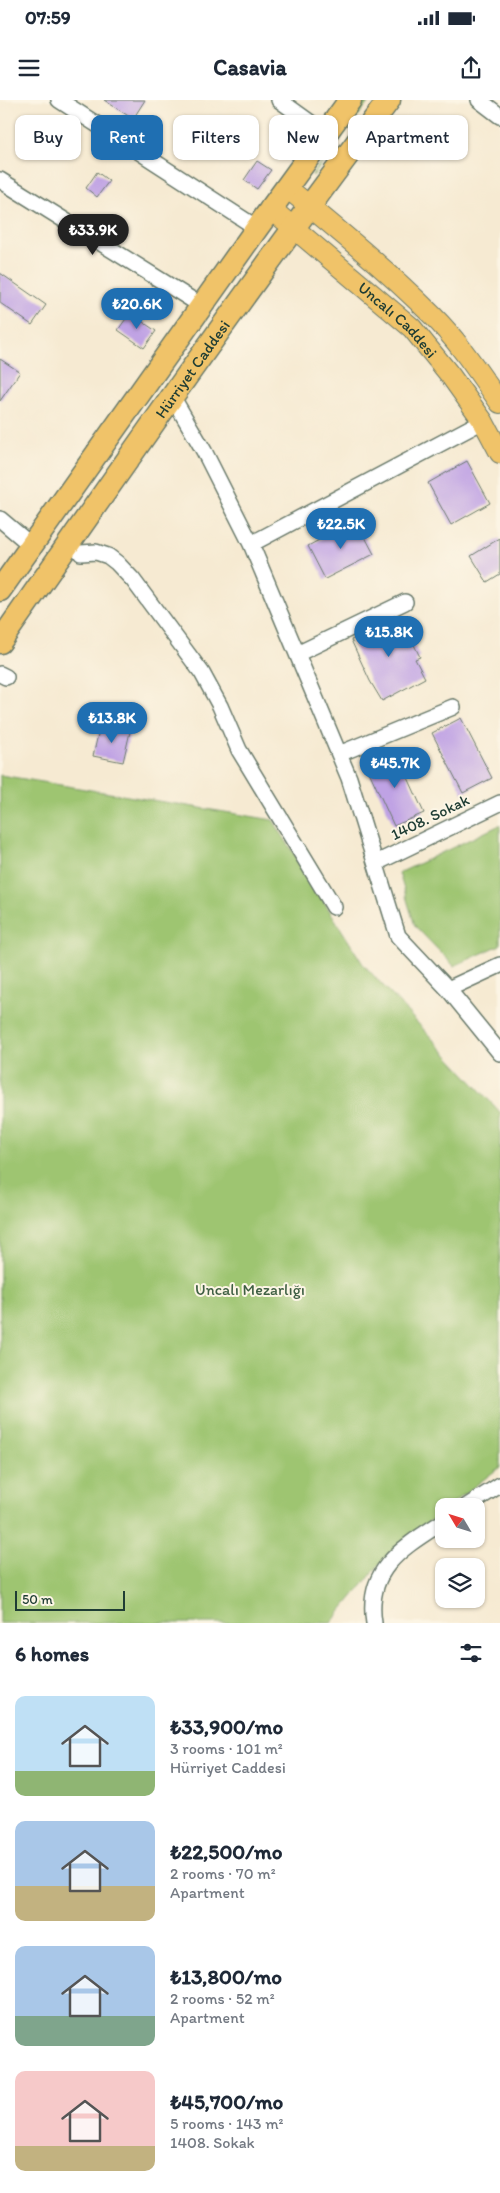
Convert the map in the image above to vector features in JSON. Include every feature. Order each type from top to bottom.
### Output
[{"type":"highway","name":"Hürriyet Caddesi","points":[[338,116],[350,100]]},
{"type":"highway","name":"Hürriyet Caddesi","points":[[0,642],[172,396],[309,205],[389,100]]},
{"type":"highway","name":"Hürriyet Caddesi","points":[[0,590],[270,208],[306,160]]},
{"type":"main road","name":"Uncalı Caddesi","points":[[286,187],[309,205],[434,316],[469,359],[500,403]]},
{"type":"main road","name":"Uncalı Caddesi","points":[[270,208],[412,328],[450,375],[483,421],[500,453]]},
{"type":"street","points":[[59,100],[257,228]]},
{"type":"street","points":[[279,100],[300,115]]},
{"type":"street","points":[[479,100],[500,116]]},
{"type":"street","points":[[0,180],[202,306]]},
{"type":"street","points":[[172,396],[204,450],[251,544],[339,754],[349,778],[398,936],[448,989],[500,1053]]},
{"type":"street","points":[[251,544],[483,421]]},
{"type":"street","points":[[0,519],[32,546]]},
{"type":"street","points":[[81,553],[96,552],[108,556],[117,563],[133,580],[202,673],[220,706],[239,750],[334,907]]},
{"type":"street","points":[[297,654],[405,602]]},
{"type":"street","points":[[339,754],[453,707]]},
{"type":"street","name":"1408. Sokak","points":[[376,863],[500,803]]},
{"type":"street","points":[[448,989],[500,965]]},
{"type":"street","points":[[480,1498],[500,1485]]},
{"type":"street","points":[[374,1623],[376,1587],[385,1568],[399,1550],[435,1527]]},
{"type":"green space","points":[[366,100],[370,100],[359,115],[355,115]]},
{"type":"green space","points":[[348,125],[348,129],[338,143],[338,138]]},
{"type":"green space","points":[[322,160],[325,160],[313,176],[312,174]]},
{"type":"green space","name":"Uncalı Mezarlığı","points":[[0,775],[273,820],[363,964],[500,1112],[500,1467],[459,1498],[435,1498],[435,1517],[390,1552],[331,1623],[0,1623]]},
{"type":"green space","points":[[500,825],[500,945],[454,966],[415,926],[399,873]]},
{"type":"building","points":[[104,100],[145,100],[136,115],[127,115]]},
{"type":"building","points":[[257,161],[271,170],[257,189],[244,180]]},
{"type":"building","points":[[97,172],[109,181],[97,197],[86,188]]},
{"type":"building","points":[[0,273],[46,305],[32,325],[0,303]]},
{"type":"building","points":[[130,313],[156,331],[144,348],[118,330]]},
{"type":"building","points":[[0,359],[20,372],[0,401]]},
{"type":"building","points":[[467,461],[490,503],[451,525],[428,483]]},
{"type":"building","points":[[356,520],[374,554],[325,579],[308,546]]},
{"type":"building","points":[[500,538],[500,574],[487,582],[471,556]]},
{"type":"building","points":[[400,616],[420,657],[415,659],[425,678],[382,701],[370,681],[351,640]]},
{"type":"building","points":[[461,718],[492,778],[463,793],[432,733]]},
{"type":"building","points":[[100,726],[130,732],[123,762],[93,756]]},
{"type":"building","points":[[396,751],[424,813],[394,826],[366,765]]}]
